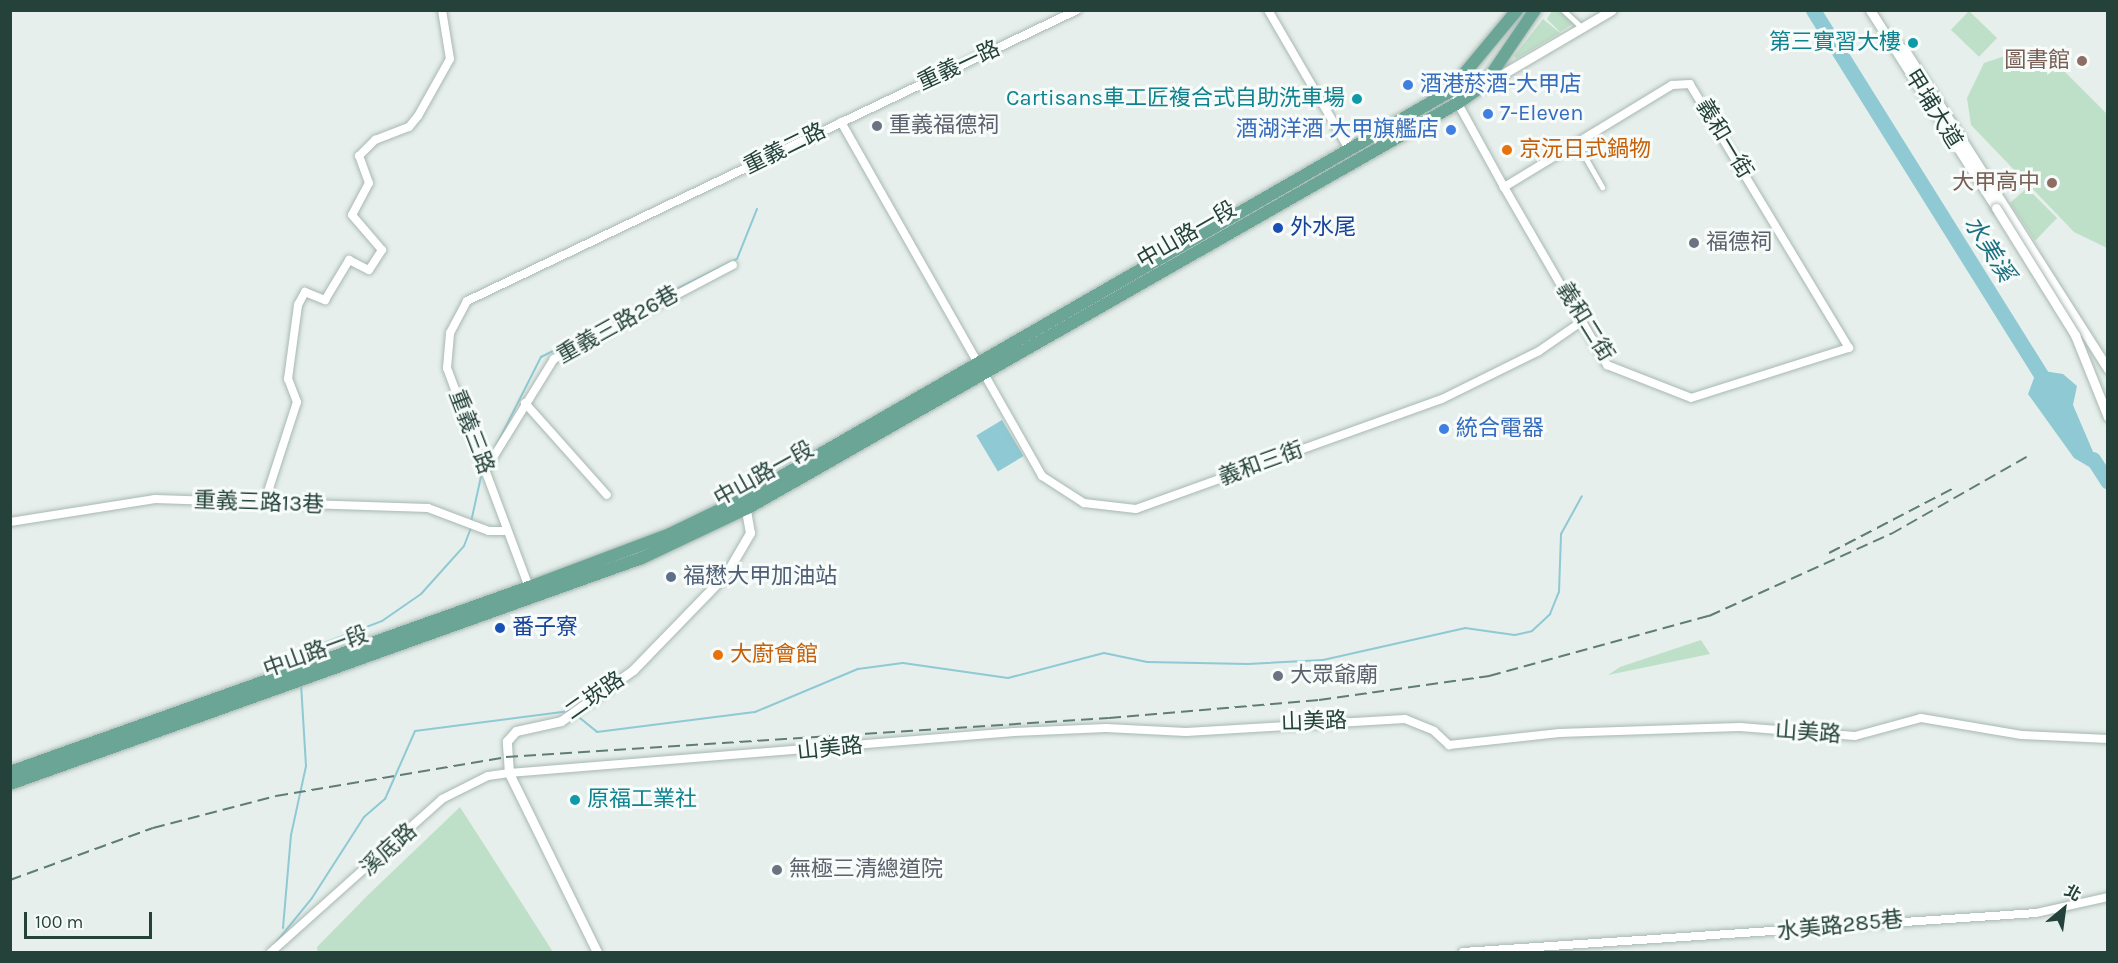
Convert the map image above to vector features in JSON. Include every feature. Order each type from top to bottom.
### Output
[{"type":"main road","points":[[1449,92],[1517,10]]},
{"type":"main road","points":[[1484,85],[1535,10]]},
{"type":"main road","name":"中山路一段","points":[[980,369],[1458,103],[1484,85]]},
{"type":"main road","name":"中山路一段","points":[[10,784],[531,592],[745,504],[980,369],[1449,92]]},
{"type":"main road","name":"中山路一段","points":[[10,772],[531,592]]},
{"type":"street","points":[[264,504],[297,402],[288,379],[298,305],[305,292],[325,300],[349,260],[369,270],[382,250],[352,214],[369,183],[359,156],[375,140],[409,127],[418,116],[450,59],[442,10]]},
{"type":"street","name":"重義一路","points":[[841,122],[1077,10]]},
{"type":"street","points":[[1268,10],[1350,151]]},
{"type":"street","points":[[1563,10],[1581,27]]},
{"type":"street","name":"中山路一段","points":[[1449,92],[1484,85],[1612,10]]},
{"type":"street","name":"甲埔大道","points":[[1870,10],[2075,335],[2108,417]]},
{"type":"street","points":[[1887,36],[1906,52],[2108,369]]},
{"type":"street","name":"義和一街","points":[[1504,187],[1672,84],[1690,84],[1849,348]]},
{"type":"street","name":"義和二街","points":[[1449,92],[1458,103],[1607,365],[1691,398],[1849,348]]},
{"type":"street","name":"重義二路","points":[[498,283],[841,122],[980,369]]},
{"type":"street","points":[[1576,143],[1602,187]]},
{"type":"street","name":"重義三路26巷","points":[[486,469],[554,359],[733,265]]},
{"type":"street","name":"重義三路","points":[[498,283],[467,301],[446,348],[447,368],[486,469],[506,531],[531,592]]},
{"type":"street","name":"義和三街","points":[[980,369],[1049,481],[1084,503],[1136,509],[1442,399],[1539,351],[1581,322]]},
{"type":"street","points":[[525,403],[607,495]]},
{"type":"street","name":"重義三路13巷","points":[[10,522],[155,499],[428,508],[489,531],[506,531]]},
{"type":"street","name":"二崁路","points":[[597,952],[509,773],[505,750],[516,731],[561,721],[633,670],[726,574],[750,533],[745,504]]},
{"type":"street","name":"山美路","points":[[509,773],[1014,732],[1106,728],[1186,732],[1406,719],[1434,731],[1449,745],[1559,733],[1740,727],[1856,736],[1921,718],[2022,735],[2108,739]]},
{"type":"street","name":"溪底路","points":[[275,950],[442,799],[488,776],[509,773]]},
{"type":"street","name":"水美路285巷","points":[[1463,952],[2036,913],[2108,897]]},
{"type":"green space","points":[[1552,11],[1560,11],[1574,23],[1560,32],[1547,19]]},
{"type":"green space","points":[[1969,11],[1997,38],[1979,57],[1951,30]]},
{"type":"green space","points":[[1543,19],[1560,33],[1516,59],[1514,56]]},
{"type":"green space","points":[[2038,45],[2107,114],[2107,248],[2074,232],[1971,125],[1967,98],[1984,63]]},
{"type":"green space","points":[[2027,188],[2057,218],[2035,241],[2010,203]]},
{"type":"green space","points":[[1701,640],[1710,654],[1608,675],[1620,667]]},
{"type":"green space","points":[[460,807],[553,952],[318,952],[317,947]]},
{"type":"water","points":[[2037,370],[2063,374],[2077,386],[2073,405],[2103,475],[2074,458],[2028,394]]},
{"type":"water","points":[[1002,420],[1024,456],[998,471],[976,435]]},
{"type":"waterway","name":"水美溪","points":[[1813,10],[2047,385]]},
{"type":"waterway","points":[[496,446],[541,357],[737,259],[757,209]]},
{"type":"waterway","name":"水美溪","points":[[2093,459],[2108,482]]},
{"type":"waterway","points":[[471,522],[482,472]]},
{"type":"waterway","points":[[575,714],[597,732],[755,712],[858,669],[903,663],[1008,678],[1104,653],[1147,662],[1248,664],[1323,660],[1465,628],[1515,635],[1532,631],[1550,614],[1559,592],[1561,534],[1582,496]]},
{"type":"waterway","points":[[304,661],[305,650],[382,621],[421,594],[464,546],[471,528]]},
{"type":"waterway","points":[[283,928],[291,835],[306,766],[301,685]]},
{"type":"waterway","points":[[274,945],[312,898],[364,817],[385,799],[415,731],[570,711]]},
{"type":"railway","points":[[10,880],[153,828],[276,796],[506,757],[1109,718],[1319,700],[1489,676],[1709,616],[1891,534],[2032,454]]},
{"type":"railway","points":[[1829,553],[1954,488]]},
{"type":"place","name":"第三實習大樓","points":[[1913,43]]},
{"type":"place","name":"圖書館","points":[[2082,61]]},
{"type":"place","name":"酒港菸酒-大甲店","points":[[1408,85]]},
{"type":"place","name":"Cartisans車工匠複合式自助洗車場","points":[[1357,99]]},
{"type":"place","name":"7-Eleven","points":[[1488,114]]},
{"type":"place","name":"重義福德祠","points":[[877,126]]},
{"type":"place","name":"酒湖洋酒 大甲旗艦店","points":[[1451,130]]},
{"type":"place","name":"京沅日式鍋物","points":[[1507,150]]},
{"type":"place","name":"大甲高中","points":[[2052,183]]},
{"type":"place","name":"外水尾","points":[[1278,228]]},
{"type":"place","name":"福德祠","points":[[1694,243]]},
{"type":"place","name":"統合電器","points":[[1444,429]]},
{"type":"place","name":"福懋大甲加油站","points":[[671,577]]},
{"type":"place","name":"番子寮","points":[[500,628]]},
{"type":"place","name":"大廚會館","points":[[718,655]]},
{"type":"place","name":"大眾爺廟","points":[[1278,676]]},
{"type":"place","name":"原福工業社","points":[[575,800]]},
{"type":"place","name":"無極三清總道院","points":[[777,870]]}]
